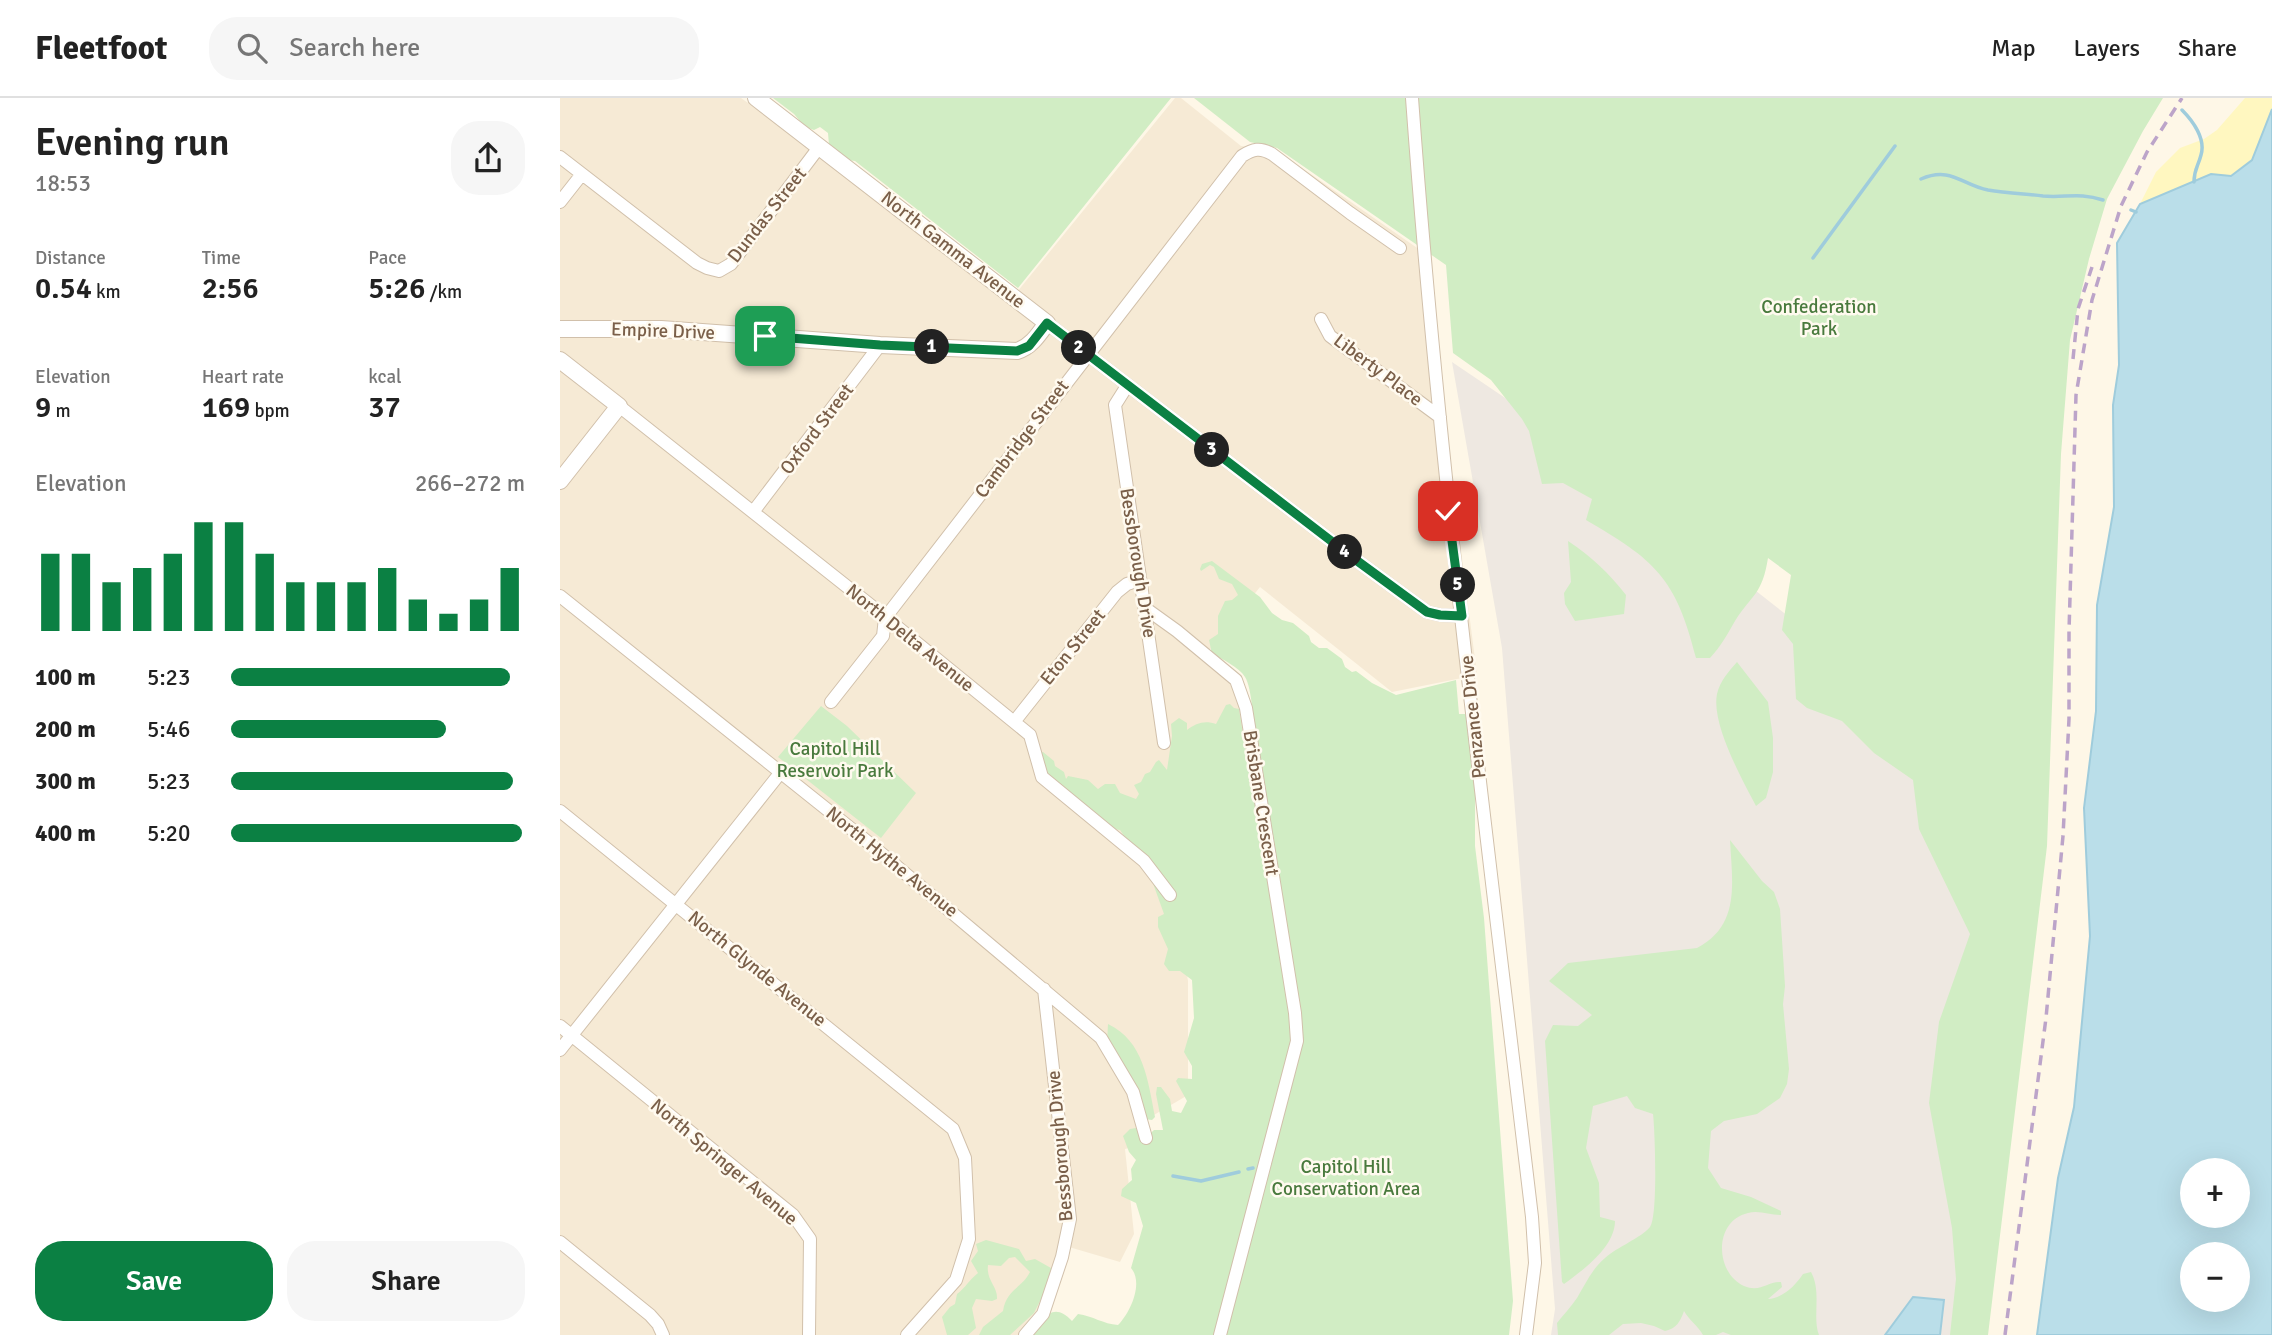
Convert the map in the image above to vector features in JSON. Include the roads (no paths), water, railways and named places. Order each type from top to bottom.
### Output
[{"type":"street","name":"North Gamma Avenue","points":[[756,98],[1127,386],[1427,612],[1462,616]]},
{"type":"street","name":"Penzance Drive","points":[[1412,98],[1423,252],[1448,511],[1462,616],[1482,818],[1532,1217],[1535,1264],[1526,1335]]},
{"type":"street","name":"Dundas Street","points":[[582,174],[707,268],[719,271],[731,264],[820,146]]},
{"type":"street","name":"Cambridge Street","points":[[831,702],[883,636],[885,618],[1235,164],[1251,150],[1262,148],[1272,154],[1350,214],[1400,248]]},
{"type":"street","points":[[560,157],[582,174],[560,202]]},
{"type":"street","name":"Liberty Place","points":[[1321,319],[1331,336],[1440,417]]},
{"type":"street","name":"Empire Drive","points":[[560,329],[661,329],[880,345],[1017,351],[1029,346],[1047,323]]},
{"type":"street","name":"Oxford Street","points":[[753,512],[880,345]]},
{"type":"street","points":[[560,360],[619,406],[560,481]]},
{"type":"street","name":"Bessborough Drive","points":[[1127,386],[1115,405],[1164,743]]},
{"type":"street","name":"North Delta Avenue","points":[[619,406],[1030,735],[1042,777],[1143,861],[1170,895]]},
{"type":"street","name":"Eton Street","points":[[1014,722],[1117,592],[1127,584],[1140,580]]},
{"type":"street","name":"North Hythe Avenue","points":[[560,596],[879,851],[1101,1038],[1132,1092],[1146,1138]]},
{"type":"street","name":"Brisbane Crescent","points":[[1145,608],[1236,680],[1244,701],[1295,1013],[1297,1041],[1220,1335]]},
{"type":"street","points":[[560,1050],[781,772]]},
{"type":"street","name":"North Glynde Avenue","points":[[560,811],[953,1129],[965,1158],[969,1239],[956,1280],[907,1335]]},
{"type":"street","name":"Bessborough Drive","points":[[1025,1335],[1043,1314],[1062,1257],[1070,1219],[1044,989]]},
{"type":"street","name":"North Springer Avenue","points":[[560,1027],[793,1215],[810,1239],[809,1335]]},
{"type":"street","points":[[560,1242],[650,1315],[663,1335]]},
{"type":"water","points":[[2272,109],[2272,1335],[2037,1335],[2058,1178],[2074,1107],[2090,936],[2084,808],[2096,711],[2097,605],[2114,507],[2113,405],[2119,365],[2117,243],[2140,204],[2211,174],[2231,176],[2252,160]]},
{"type":"water","points":[[1913,1297],[1944,1300],[1940,1335],[1885,1335]]},
{"type":"waterway","points":[[2182,110],[2194,125],[2202,143],[2194,182]]},
{"type":"waterway","points":[[1813,258],[1895,146]]},
{"type":"waterway","points":[[1921,179],[1949,175],[1988,190],[2043,196],[2087,196],[2103,200]]},
{"type":"waterway","points":[[2131,210],[2136,212]]},
{"type":"waterway","points":[[1248,1169],[1253,1168]]},
{"type":"waterway","points":[[1173,1176],[1201,1181],[1239,1172]]},
{"type":"railway","points":[[2005,1335],[2046,1018],[2063,836],[2069,719],[2076,395],[2092,300],[2121,206],[2147,152],[2182,98]]},
{"type":"railway","points":[[2073,359],[2078,309],[2092,267]]},
{"type":"park label","name":"Confederation Park","points":[[1819,318]]},
{"type":"park label","name":"Capitol Hill Reservoir Park","points":[[835,760]]},
{"type":"park label","name":"Capitol Hill Conservation Area","points":[[1346,1178]]}]
